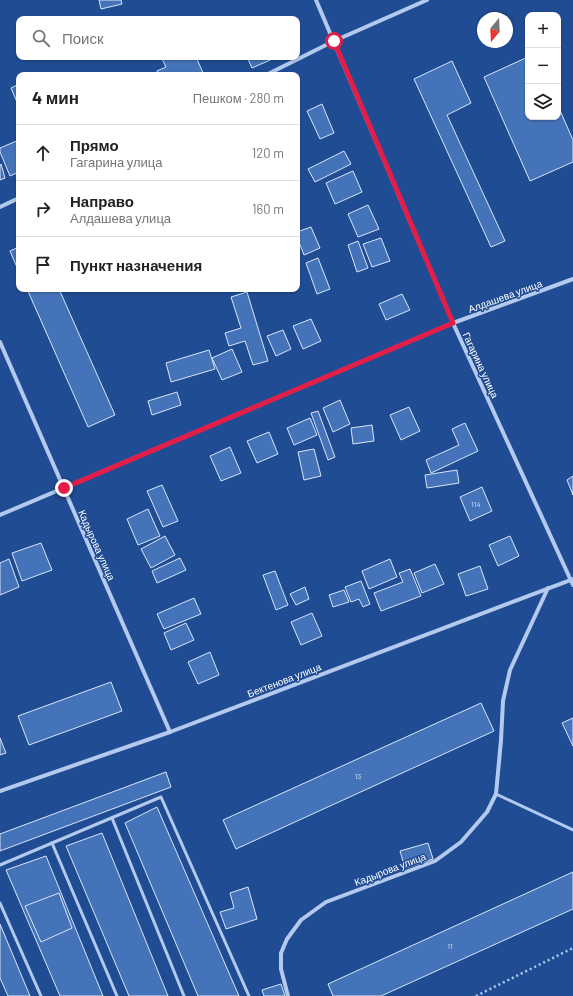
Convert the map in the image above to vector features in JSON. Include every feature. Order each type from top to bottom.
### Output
[{"type":"street","name":"Гагарина улица","points":[[316,0],[453,323],[572,579],[573,585]]},
{"type":"street","points":[[300,58],[334,41],[427,0]]},
{"type":"street","points":[[272,72],[296,60]]},
{"type":"street","points":[[0,207],[16,199]]},
{"type":"street","name":"Алдашева улица","points":[[0,515],[453,323],[573,279]]},
{"type":"street","name":"Кадырова улица","points":[[0,342],[170,732]]},
{"type":"street","name":"Бектенова улица","points":[[0,791],[170,732],[572,579]]},
{"type":"street","name":"Кадырова улица","points":[[288,996],[281,969],[281,953],[287,939],[301,920],[326,902],[435,861],[462,842],[487,812],[496,794],[503,701],[510,670],[548,588]]},
{"type":"lane","points":[[496,794],[573,830]]},
{"type":"lane","points":[[0,865],[161,797],[249,996]]},
{"type":"lane","points":[[112,818],[184,996]]},
{"type":"lane","points":[[52,843],[117,996]]},
{"type":"lane","points":[[0,903],[41,996]]},
{"type":"path","points":[[476,996],[573,948]]},
{"type":"building","points":[[99,0],[121,0],[122,4],[101,9]]},
{"type":"building","points":[[525,58],[525,120],[561,120],[561,113],[573,140],[573,162],[530,181],[484,77]]},
{"type":"building","points":[[162,60],[197,60],[203,72],[157,72],[166,67]]},
{"type":"building","points":[[248,60],[270,60],[252,68]]},
{"type":"building","points":[[452,61],[471,103],[447,115],[505,241],[491,247],[414,79]]},
{"type":"building","points":[[16,86],[16,100],[11,88]]},
{"type":"building","points":[[322,104],[334,133],[320,139],[307,111]]},
{"type":"building","points":[[16,141],[16,173],[10,176],[0,152],[0,148]]},
{"type":"building","points":[[344,151],[351,164],[315,182],[308,169]]},
{"type":"building","points":[[1,164],[5,178],[0,180],[0,165]]},
{"type":"building","points":[[353,171],[362,192],[335,204],[326,183]]},
{"type":"building","points":[[368,205],[379,229],[358,237],[348,214]]},
{"type":"building","points":[[311,227],[320,248],[304,255],[300,245],[300,231]]},
{"type":"building","points":[[381,238],[390,261],[372,267],[363,244]]},
{"type":"building","points":[[358,241],[368,268],[357,272],[348,245]]},
{"type":"building","points":[[16,248],[16,265],[10,251]]},
{"type":"building","points":[[318,258],[330,289],[317,294],[306,263]]},
{"type":"building","points":[[28,292],[60,292],[115,415],[88,427]]},
{"type":"building","points":[[247,292],[268,361],[253,365],[245,341],[229,346],[225,333],[241,328],[231,297]]},
{"type":"building","points":[[402,294],[410,310],[386,320],[379,304]]},
{"type":"building","points":[[311,319],[321,341],[303,349],[293,326]]},
{"type":"building","points":[[283,330],[291,349],[276,356],[267,336]]},
{"type":"building","points":[[232,349],[242,372],[222,380],[212,358]]},
{"type":"building","points":[[209,350],[215,369],[171,382],[166,363]]},
{"type":"building","points":[[177,392],[181,405],[152,415],[148,401]]},
{"type":"building","points":[[340,400],[350,424],[333,432],[323,408]]},
{"type":"building","points":[[409,407],[420,431],[401,440],[390,415]]},
{"type":"building","points":[[318,411],[335,457],[328,460],[311,413]]},
{"type":"building","points":[[310,418],[317,435],[294,445],[287,428]]},
{"type":"building","points":[[465,423],[478,451],[431,473],[426,460],[459,445],[452,429]]},
{"type":"building","points":[[372,425],[374,441],[353,444],[351,428]]},
{"type":"building","points":[[269,432],[278,454],[257,463],[247,441]]},
{"type":"building","points":[[230,447],[241,473],[221,481],[210,456]]},
{"type":"building","points":[[314,449],[321,476],[304,480],[298,452]]},
{"type":"building","points":[[457,470],[459,483],[427,488],[425,475]]},
{"type":"building","points":[[573,476],[573,495],[567,480]]},
{"type":"building","points":[[162,485],[178,521],[163,527],[147,491]]},
{"type":"building","points":[[482,487],[492,511],[470,521],[460,497]]},
{"type":"building","points":[[148,509],[160,536],[138,545],[127,519]]},
{"type":"building","points":[[165,536],[175,555],[151,568],[141,549]]},
{"type":"building","points":[[510,536],[519,556],[498,566],[489,545]]},
{"type":"building","points":[[41,543],[52,570],[22,581],[12,553]]},
{"type":"building","points":[[180,558],[186,570],[157,583],[152,571]]},
{"type":"building","points":[[9,559],[19,587],[0,595],[0,563]]},
{"type":"building","points":[[390,559],[397,577],[369,589],[362,571]]},
{"type":"building","points":[[435,564],[444,584],[422,593],[414,573]]},
{"type":"building","points":[[480,566],[488,589],[466,596],[458,574]]},
{"type":"building","points":[[410,569],[421,596],[381,611],[374,593],[403,582],[399,573]]},
{"type":"building","points":[[275,571],[288,605],[276,610],[263,575]]},
{"type":"building","points":[[361,581],[370,604],[363,607],[359,599],[351,602],[345,587]]},
{"type":"building","points":[[305,587],[309,599],[296,605],[290,594]]},
{"type":"building","points":[[344,590],[349,602],[333,607],[329,595]]},
{"type":"building","points":[[194,598],[201,614],[164,629],[157,614]]},
{"type":"building","points":[[312,613],[322,636],[301,645],[291,622]]},
{"type":"building","points":[[186,623],[194,640],[171,650],[164,633]]},
{"type":"building","points":[[210,652],[219,675],[198,684],[188,662]]},
{"type":"building","points":[[111,682],[122,711],[29,745],[18,716]]},
{"type":"building","points":[[481,703],[494,731],[236,849],[223,820]]},
{"type":"building","points":[[573,718],[573,746],[562,723]]},
{"type":"building","points":[[0,738],[6,753],[0,755]]},
{"type":"building","points":[[166,772],[171,787],[0,851],[0,834]]},
{"type":"building","points":[[157,807],[239,996],[198,996],[125,823]]},
{"type":"building","points":[[102,833],[168,996],[129,996],[66,846]]},
{"type":"building","points":[[428,843],[433,859],[405,868],[400,851]]},
{"type":"building","points":[[46,856],[103,996],[60,996],[6,870]]},
{"type":"building","points":[[573,872],[573,909],[381,996],[333,996],[328,984]]},
{"type":"building","points":[[248,887],[257,919],[226,929],[220,912],[234,908],[230,893]]},
{"type":"building","points":[[59,893],[72,928],[41,942],[25,906]]},
{"type":"building","points":[[0,924],[30,996],[8,996],[0,978]]},
{"type":"building","points":[[281,984],[285,996],[264,996],[262,990]]},
{"type":"route","points":[[64,488],[453,323],[334,41]]}]
